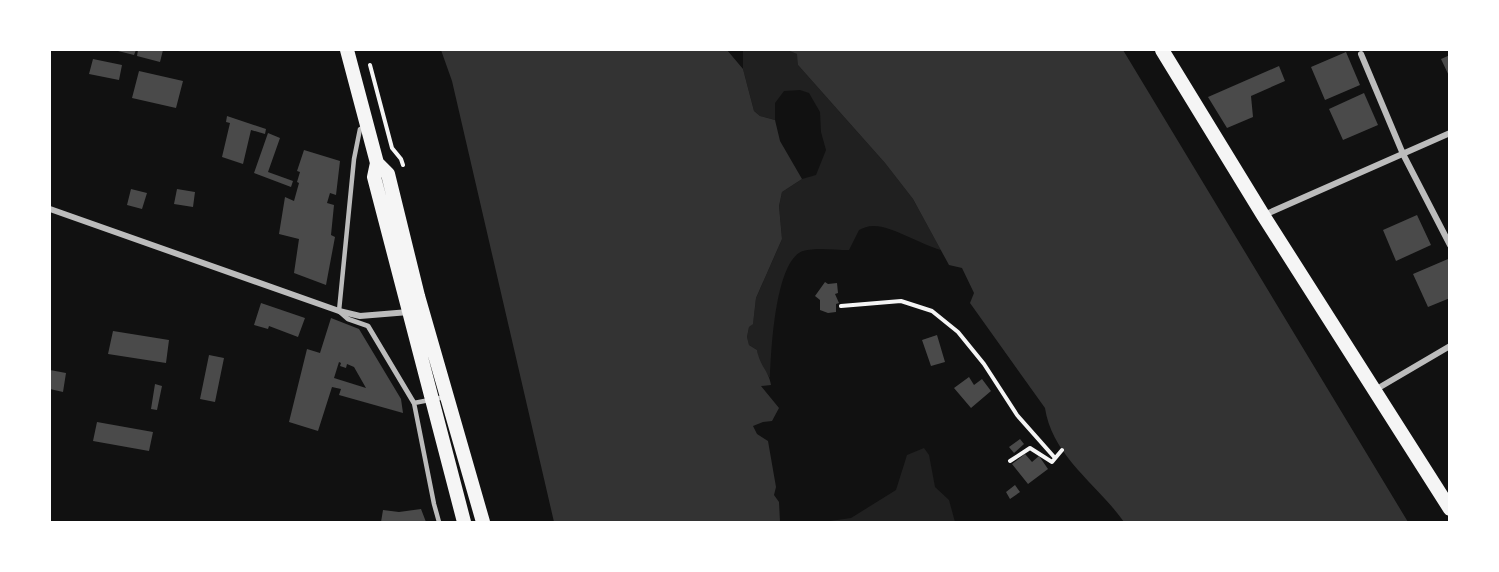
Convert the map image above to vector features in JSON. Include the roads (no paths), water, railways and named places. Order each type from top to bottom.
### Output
[{"type":"main road","points":[[347,50],[377,163],[374,177],[415,311],[447,396],[483,522]]},
{"type":"main road","points":[[1162,50],[1263,215],[1449,509]]},
{"type":"main road","points":[[415,311],[433,399],[464,522]]},
{"type":"street","points":[[1360,54],[1403,154],[1449,245]]},
{"type":"street","points":[[1263,215],[1449,134]]},
{"type":"street","points":[[50,209],[339,311],[360,316],[415,311]]},
{"type":"street","points":[[339,311],[348,320],[368,326],[414,403]]},
{"type":"street","points":[[1374,390],[1449,346]]},
{"type":"lane","points":[[339,311],[338,301],[354,159],[360,129],[368,126]]},
{"type":"lane","points":[[440,522],[434,504],[414,403],[447,396]]}]
